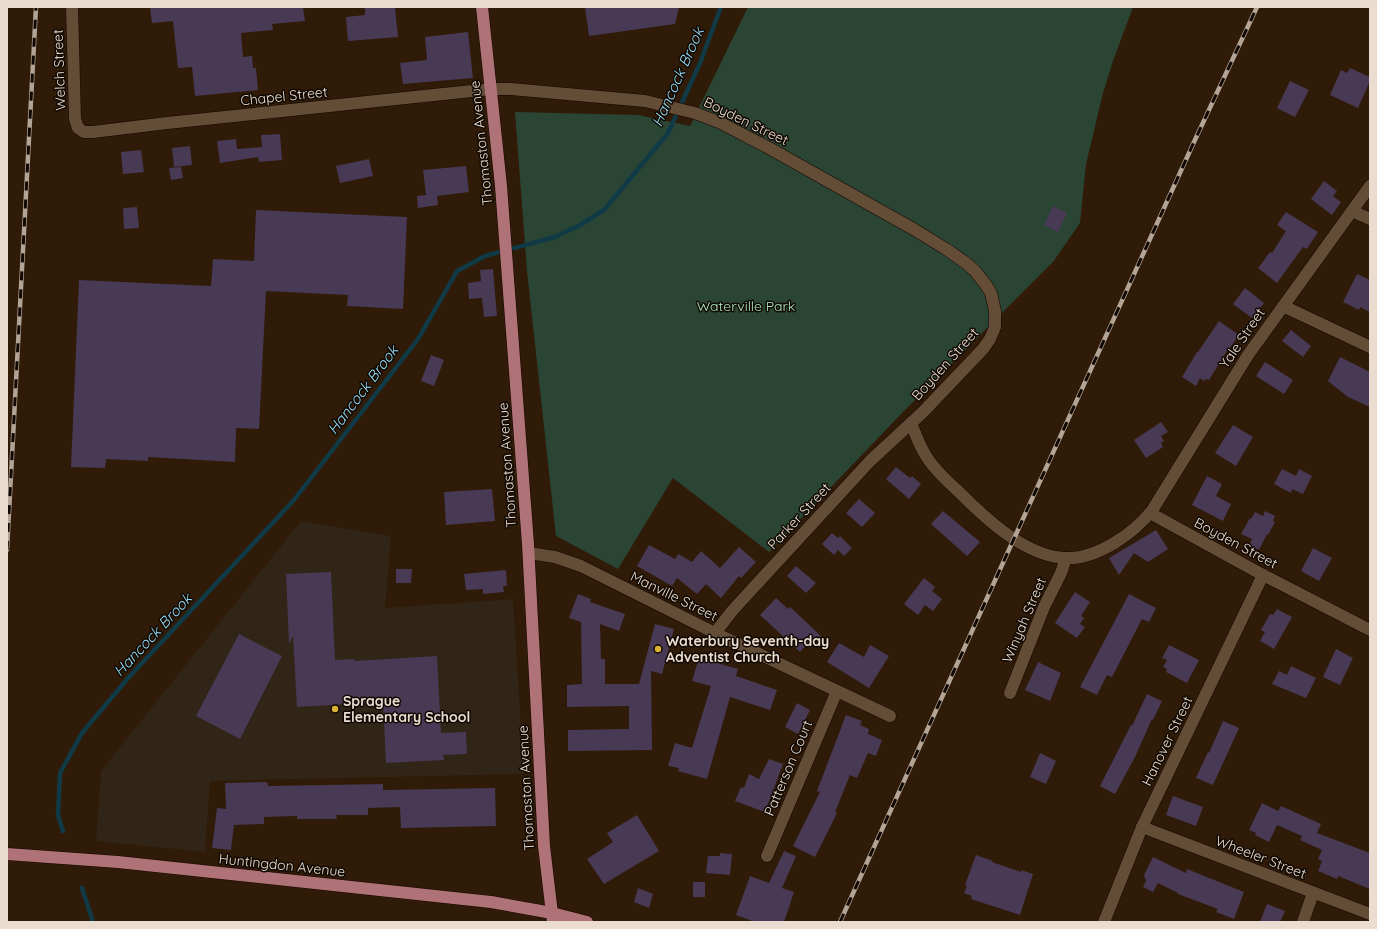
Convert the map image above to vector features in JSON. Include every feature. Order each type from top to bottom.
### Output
[{"type":"main road","name":"Thomaston Avenue","points":[[482,7],[498,147],[529,553],[544,846],[553,917]]},
{"type":"main road","name":"Huntingdon Avenue","points":[[8,854],[125,863],[491,902],[553,917],[587,922]]},
{"type":"street","name":"Welch Street","points":[[72,7],[75,119],[80,130]]},
{"type":"street","name":"Chapel Street","points":[[80,130],[94,132],[491,89]]},
{"type":"street","name":"Boyden Street","points":[[491,89],[511,89],[632,99],[662,104],[695,113],[721,123],[749,137],[915,230],[966,263],[975,271],[986,285],[994,302],[995,327],[990,339],[979,354],[911,423]]},
{"type":"street","name":"Yale Street","points":[[1150,513],[1240,366],[1370,186]]},
{"type":"street","points":[[1352,211],[1370,219]]},
{"type":"street","points":[[1283,306],[1370,347]]},
{"type":"street","points":[[911,423],[928,459],[953,487],[1001,529],[1028,546],[1043,553],[1066,558],[1082,556],[1101,549],[1134,530],[1150,513]]},
{"type":"street","name":"Parker Street","points":[[715,633],[732,611],[864,467],[911,423]]},
{"type":"street","name":"Boyden Street","points":[[1150,513],[1264,575],[1370,630]]},
{"type":"street","name":"Manville Street","points":[[529,553],[555,557],[581,566],[715,633],[890,716]]},
{"type":"street","name":"Winyah Street","points":[[1010,693],[1044,607],[1061,573],[1066,558]]},
{"type":"street","name":"Hanover Street","points":[[1104,922],[1142,827],[1264,575]]},
{"type":"street","name":"Patterson Court","points":[[767,856],[837,691]]},
{"type":"street","name":"Wheeler Street","points":[[1142,827],[1370,914]]},
{"type":"street","points":[[1303,922],[1313,893]]},
{"type":"shaded area","name":"Sprague Elementary School","points":[[301,521],[391,536],[385,608],[513,599],[524,774],[210,781],[205,852],[96,841],[101,771]]},
{"type":"green space","name":"Waterville Park","points":[[748,7],[1133,7],[1103,93],[1086,164],[1080,223],[1053,262],[901,414],[769,552],[673,478],[618,569],[556,536],[527,271],[515,112],[638,115],[690,126]]},
{"type":"building","points":[[150,7],[303,7],[305,21],[272,24],[273,30],[241,33],[243,57],[252,56],[253,68],[256,68],[258,90],[195,96],[192,67],[178,68],[173,21],[152,23]]},
{"type":"building","points":[[365,7],[395,7],[398,37],[348,41],[346,17],[365,15]]},
{"type":"building","points":[[585,7],[679,7],[675,24],[589,36]]},
{"type":"building","points":[[468,32],[473,78],[403,84],[400,63],[427,60],[425,37]]},
{"type":"building","points":[[1350,68],[1370,77],[1370,81],[1358,108],[1330,95],[1341,70],[1347,73]]},
{"type":"building","points":[[1290,81],[1309,90],[1295,117],[1277,108]]},
{"type":"building","points":[[280,134],[282,160],[259,162],[258,157],[220,163],[217,141],[236,139],[237,149],[262,147],[261,135]]},
{"type":"building","points":[[190,146],[192,165],[174,167],[172,148]]},
{"type":"building","points":[[141,150],[144,172],[123,174],[121,152]]},
{"type":"building","points":[[369,159],[373,176],[340,183],[336,166]]},
{"type":"building","points":[[466,166],[469,192],[437,196],[438,205],[418,208],[417,196],[426,195],[423,170]]},
{"type":"building","points":[[181,167],[183,178],[171,180],[169,168]]},
{"type":"building","points":[[1324,181],[1337,191],[1333,196],[1341,202],[1332,215],[1311,199]]},
{"type":"building","points":[[1053,206],[1067,213],[1058,232],[1044,225]]},
{"type":"building","points":[[137,207],[139,228],[124,229],[123,208]]},
{"type":"building","points":[[256,210],[407,217],[403,309],[347,306],[348,295],[266,291],[259,429],[236,428],[235,462],[148,457],[148,461],[106,459],[105,468],[71,467],[79,280],[211,286],[213,259],[254,261]]},
{"type":"building","points":[[1286,212],[1318,232],[1307,249],[1303,247],[1277,283],[1258,268],[1270,252],[1272,253],[1286,231],[1277,225]]},
{"type":"building","points":[[493,269],[497,316],[484,317],[482,298],[469,299],[468,283],[481,281],[480,270]]},
{"type":"building","points":[[1357,274],[1370,280],[1370,312],[1360,307],[1359,310],[1343,302]]},
{"type":"building","points":[[1245,288],[1264,303],[1252,318],[1233,304]]},
{"type":"building","points":[[1219,321],[1239,335],[1228,349],[1209,380],[1206,379],[1204,381],[1200,378],[1196,386],[1182,377],[1197,352]]},
{"type":"building","points":[[1291,330],[1311,346],[1303,357],[1282,341]]},
{"type":"building","points":[[431,355],[444,360],[434,386],[421,381]]},
{"type":"building","points":[[1340,357],[1370,372],[1370,407],[1348,397],[1328,381]]},
{"type":"building","points":[[1265,362],[1293,380],[1284,394],[1256,376]]},
{"type":"building","points":[[1161,422],[1168,432],[1161,436],[1164,441],[1161,443],[1163,447],[1146,458],[1134,440]]},
{"type":"building","points":[[1233,425],[1253,437],[1236,466],[1215,453]]},
{"type":"building","points":[[896,467],[910,478],[912,476],[921,484],[909,499],[886,479]]},
{"type":"building","points":[[1282,469],[1296,476],[1299,469],[1312,476],[1303,494],[1292,489],[1291,493],[1274,484]]},
{"type":"building","points":[[1207,476],[1222,484],[1216,496],[1231,504],[1223,521],[1192,505]]},
{"type":"building","points":[[492,489],[495,521],[446,525],[444,492]]},
{"type":"building","points":[[859,499],[875,513],[862,527],[846,513]]},
{"type":"building","points":[[943,511],[980,542],[967,556],[931,524]]},
{"type":"building","points":[[1265,511],[1275,516],[1273,521],[1275,522],[1259,550],[1249,545],[1252,539],[1241,534],[1255,512],[1263,516]]},
{"type":"building","points":[[1156,530],[1168,549],[1148,562],[1134,553],[1119,575],[1109,558]]},
{"type":"building","points":[[832,533],[838,538],[840,536],[852,548],[844,556],[838,550],[834,555],[822,544]]},
{"type":"building","points":[[649,545],[675,559],[678,554],[692,562],[701,551],[720,568],[739,547],[756,562],[741,578],[739,576],[721,598],[706,584],[697,594],[677,578],[672,586],[637,566]]},
{"type":"building","points":[[1313,548],[1332,558],[1319,581],[1301,571]]},
{"type":"building","points":[[796,566],[816,583],[806,593],[787,576]]},
{"type":"building","points":[[396,569],[412,569],[411,583],[396,583]]},
{"type":"building","points":[[506,570],[507,586],[503,586],[504,592],[483,594],[483,589],[466,590],[464,574]]},
{"type":"building","points":[[331,572],[335,660],[354,659],[354,661],[437,656],[441,733],[466,732],[467,754],[443,755],[444,760],[386,763],[383,702],[297,707],[293,636],[289,644],[286,574]]},
{"type":"building","points":[[924,578],[935,587],[932,591],[942,599],[933,611],[925,605],[918,615],[904,604]]},
{"type":"building","points":[[1075,592],[1090,602],[1081,616],[1084,618],[1080,624],[1085,627],[1077,638],[1055,623]]},
{"type":"building","points":[[578,594],[591,599],[590,602],[625,614],[619,631],[600,624],[601,659],[605,659],[605,684],[639,684],[655,624],[674,629],[662,674],[651,671],[652,750],[568,751],[568,730],[629,729],[629,706],[567,707],[567,685],[582,684],[581,622],[569,618]]},
{"type":"building","points":[[1129,594],[1156,608],[1149,622],[1142,619],[1112,677],[1107,675],[1097,695],[1080,687]]},
{"type":"building","points":[[776,598],[788,609],[790,607],[821,636],[809,648],[806,645],[800,652],[760,615]]},
{"type":"building","points":[[1277,609],[1292,617],[1274,649],[1260,641],[1265,632],[1261,630],[1270,614],[1273,615]]},
{"type":"building","points":[[239,634],[282,656],[240,739],[196,716]]},
{"type":"building","points":[[839,643],[864,657],[870,645],[889,656],[869,688],[827,662]]},
{"type":"building","points":[[1169,645],[1199,660],[1187,683],[1166,672],[1167,669],[1163,667],[1167,660],[1162,658]]},
{"type":"building","points":[[1336,649],[1353,658],[1340,685],[1323,677]]},
{"type":"building","points":[[699,658],[738,669],[736,676],[777,690],[770,710],[730,697],[707,779],[678,771],[679,768],[668,766],[675,743],[692,748],[711,686],[692,681]]},
{"type":"building","points":[[1038,662],[1061,673],[1050,701],[1025,690]]},
{"type":"building","points":[[1291,666],[1316,678],[1306,698],[1272,684],[1279,671],[1287,675]]},
{"type":"building","points":[[1147,694],[1162,701],[1115,794],[1100,786],[1131,725],[1132,726]]},
{"type":"building","points":[[797,703],[810,710],[798,734],[785,727]]},
{"type":"building","points":[[846,715],[862,721],[860,725],[869,729],[868,734],[882,740],[876,756],[868,753],[857,778],[850,775],[835,812],[837,813],[815,857],[793,846],[820,792],[817,791]]},
{"type":"building","points":[[1223,721],[1239,728],[1213,785],[1196,778]]},
{"type":"building","points":[[1040,753],[1056,761],[1046,784],[1030,777]]},
{"type":"building","points":[[769,759],[783,764],[765,812],[735,801],[741,787],[744,788],[749,774],[759,779]]},
{"type":"building","points":[[267,782],[268,786],[383,784],[383,790],[495,788],[496,826],[401,828],[400,807],[368,808],[368,815],[336,815],[337,819],[297,819],[297,816],[264,817],[264,824],[234,825],[231,850],[212,848],[217,808],[226,809],[225,783]]},
{"type":"building","points":[[1173,796],[1203,807],[1196,826],[1166,815]]},
{"type":"building","points":[[1262,803],[1278,811],[1281,806],[1321,824],[1317,833],[1370,853],[1370,889],[1338,876],[1337,879],[1318,871],[1322,861],[1318,859],[1322,850],[1300,840],[1302,836],[1277,825],[1269,842],[1255,835],[1256,833],[1249,830]]},
{"type":"building","points":[[637,815],[659,851],[604,884],[587,859],[613,842],[607,833]]},
{"type":"building","points":[[784,851],[796,856],[782,888],[794,892],[784,922],[755,922],[736,915],[750,876],[769,883]]},
{"type":"building","points":[[720,853],[732,854],[730,875],[706,873],[708,856],[720,856]]},
{"type":"building","points":[[976,855],[1021,872],[1021,870],[1033,874],[1020,915],[971,899],[972,896],[964,893],[967,886],[965,885]]},
{"type":"building","points":[[1153,857],[1186,873],[1187,869],[1244,892],[1234,919],[1216,912],[1218,909],[1178,894],[1158,883],[1153,892],[1143,887],[1146,881],[1144,875]]},
{"type":"building","points":[[693,882],[705,882],[705,897],[693,897]]},
{"type":"building","points":[[638,888],[653,894],[649,908],[634,902]]},
{"type":"building","points":[[1267,904],[1285,911],[1280,922],[1260,922]]},
{"type":"waterway","name":"Hancock Brook","points":[[63,831],[58,815],[60,773],[82,733],[129,677],[294,500],[418,339],[457,271],[485,256],[555,237],[580,225],[604,210],[668,133],[700,63],[721,7]]},
{"type":"waterway","name":"Hancock Brook","points":[[82,888],[93,922]]},
{"type":"railway","points":[[7,550],[36,7]]},
{"type":"railway","points":[[840,922],[1194,142],[1257,7]]},
{"type":"place","name":"Waterbury Seventh-day Adventist Church","points":[[658,649]]},
{"type":"place","name":"Sprague Elementary School","points":[[335,709]]}]
